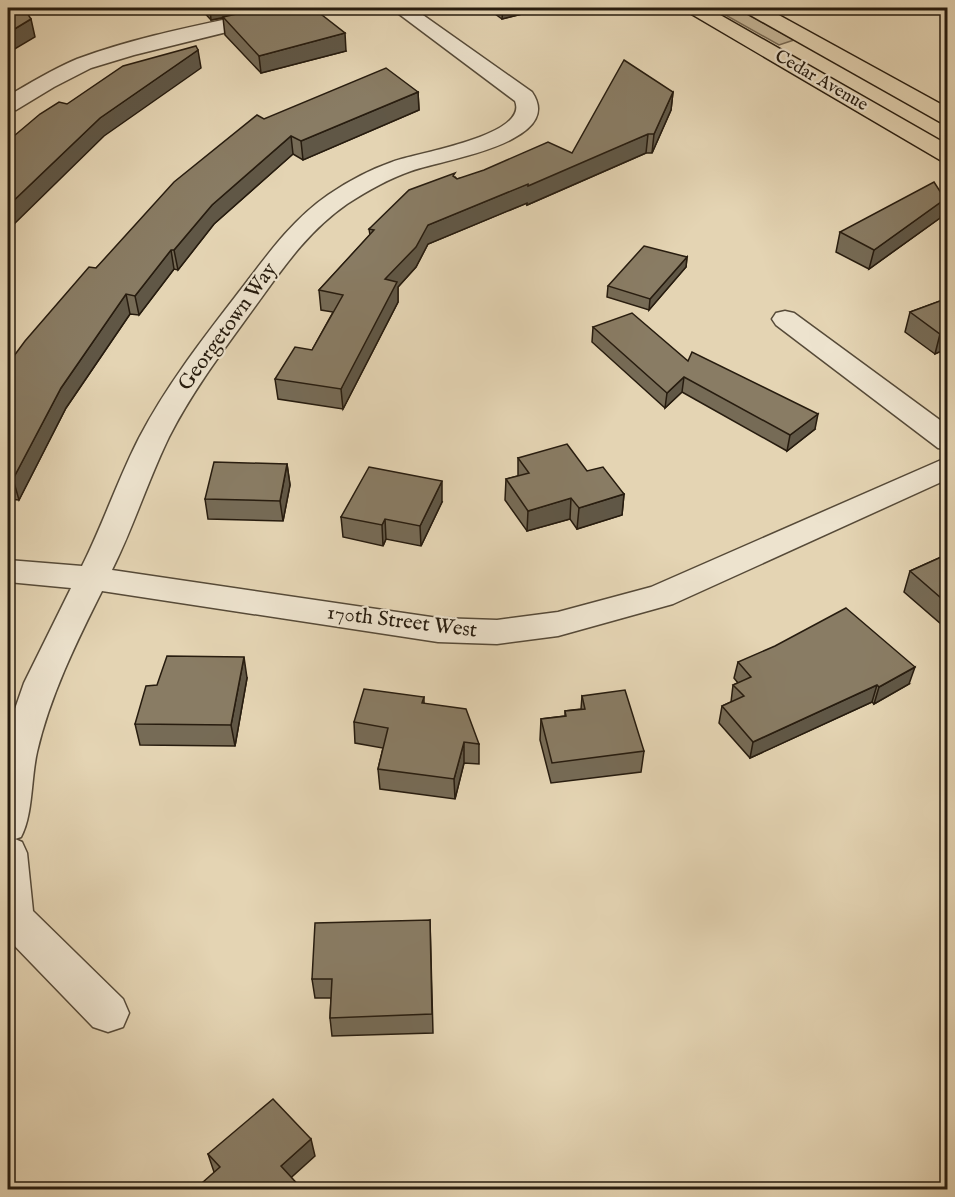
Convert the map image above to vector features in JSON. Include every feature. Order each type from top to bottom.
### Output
[{"type":"main road","name":"Cedar Avenue","points":[[695,8],[948,155]]},
{"type":"main road","name":"Cedar Avenue","points":[[752,8],[948,117]]},
{"type":"street","points":[[8,105],[46,82],[84,64],[127,50],[301,8]]},
{"type":"street","name":"Georgetown Way","points":[[8,826],[8,802],[15,761],[40,686],[107,548],[153,440],[173,402],[291,241],[316,215],[369,181],[400,167],[499,137],[516,129],[528,113],[528,105],[524,97],[401,8]]},
{"type":"street","points":[[785,319],[948,441]]},
{"type":"street","name":"170th Street West","points":[[8,571],[91,578],[438,630],[497,632],[558,624],[661,596],[948,468]]},
{"type":"street","points":[[8,853],[13,918],[108,1013]]},
{"type":"shaded area","points":[[713,8],[736,8],[794,40],[779,45]]},
{"type":"building","points":[[8,8],[24,8],[31,19],[8,33]]},
{"type":"building","points":[[264,8],[313,8],[345,33],[259,56],[223,17]]},
{"type":"building","points":[[196,46],[198,50],[100,118],[8,206],[8,141],[40,114],[59,102],[67,104],[123,66]]},
{"type":"building","points":[[624,60],[673,92],[654,134],[648,134],[528,186],[528,184],[428,225],[416,247],[385,279],[397,282],[341,389],[275,379],[295,347],[312,350],[343,295],[319,290],[374,230],[369,229],[409,190],[455,173],[453,176],[457,179],[484,170],[548,142],[572,153]]},
{"type":"building","points":[[386,68],[418,92],[301,141],[291,136],[212,205],[174,250],[171,250],[135,296],[126,294],[61,388],[13,479],[8,479],[8,364],[89,267],[96,268],[174,182],[257,115],[264,119]]},
{"type":"building","points":[[934,182],[945,199],[874,250],[840,232]]},
{"type":"building","points":[[644,246],[687,257],[650,299],[608,286]]},
{"type":"building","points":[[948,298],[948,330],[940,334],[910,312]]},
{"type":"building","points":[[632,313],[688,361],[692,352],[818,414],[790,435],[684,377],[667,393],[593,327]]},
{"type":"building","points":[[567,444],[587,471],[603,467],[624,494],[579,508],[571,498],[528,511],[506,479],[529,473],[518,458]]},
{"type":"building","points":[[214,462],[287,464],[280,501],[205,499]]},
{"type":"building","points":[[369,467],[442,481],[420,526],[385,519],[382,525],[341,517]]},
{"type":"building","points":[[948,554],[948,604],[910,571]]},
{"type":"building","points":[[846,608],[915,667],[879,687],[877,685],[753,742],[722,706],[744,696],[733,685],[751,677],[738,662],[775,646]]},
{"type":"building","points":[[167,656],[244,657],[231,725],[135,724],[146,686],[157,685]]},
{"type":"building","points":[[364,689],[424,697],[422,703],[466,709],[479,744],[464,742],[454,779],[378,769],[388,728],[354,722]]},
{"type":"building","points":[[625,690],[644,751],[552,763],[541,719],[566,716],[565,711],[585,709],[582,696]]},
{"type":"building","points":[[430,920],[432,1014],[330,1018],[332,979],[312,979],[315,923]]},
{"type":"building","points":[[273,1099],[311,1139],[281,1166],[303,1190],[194,1190],[220,1167],[208,1154]]}]
